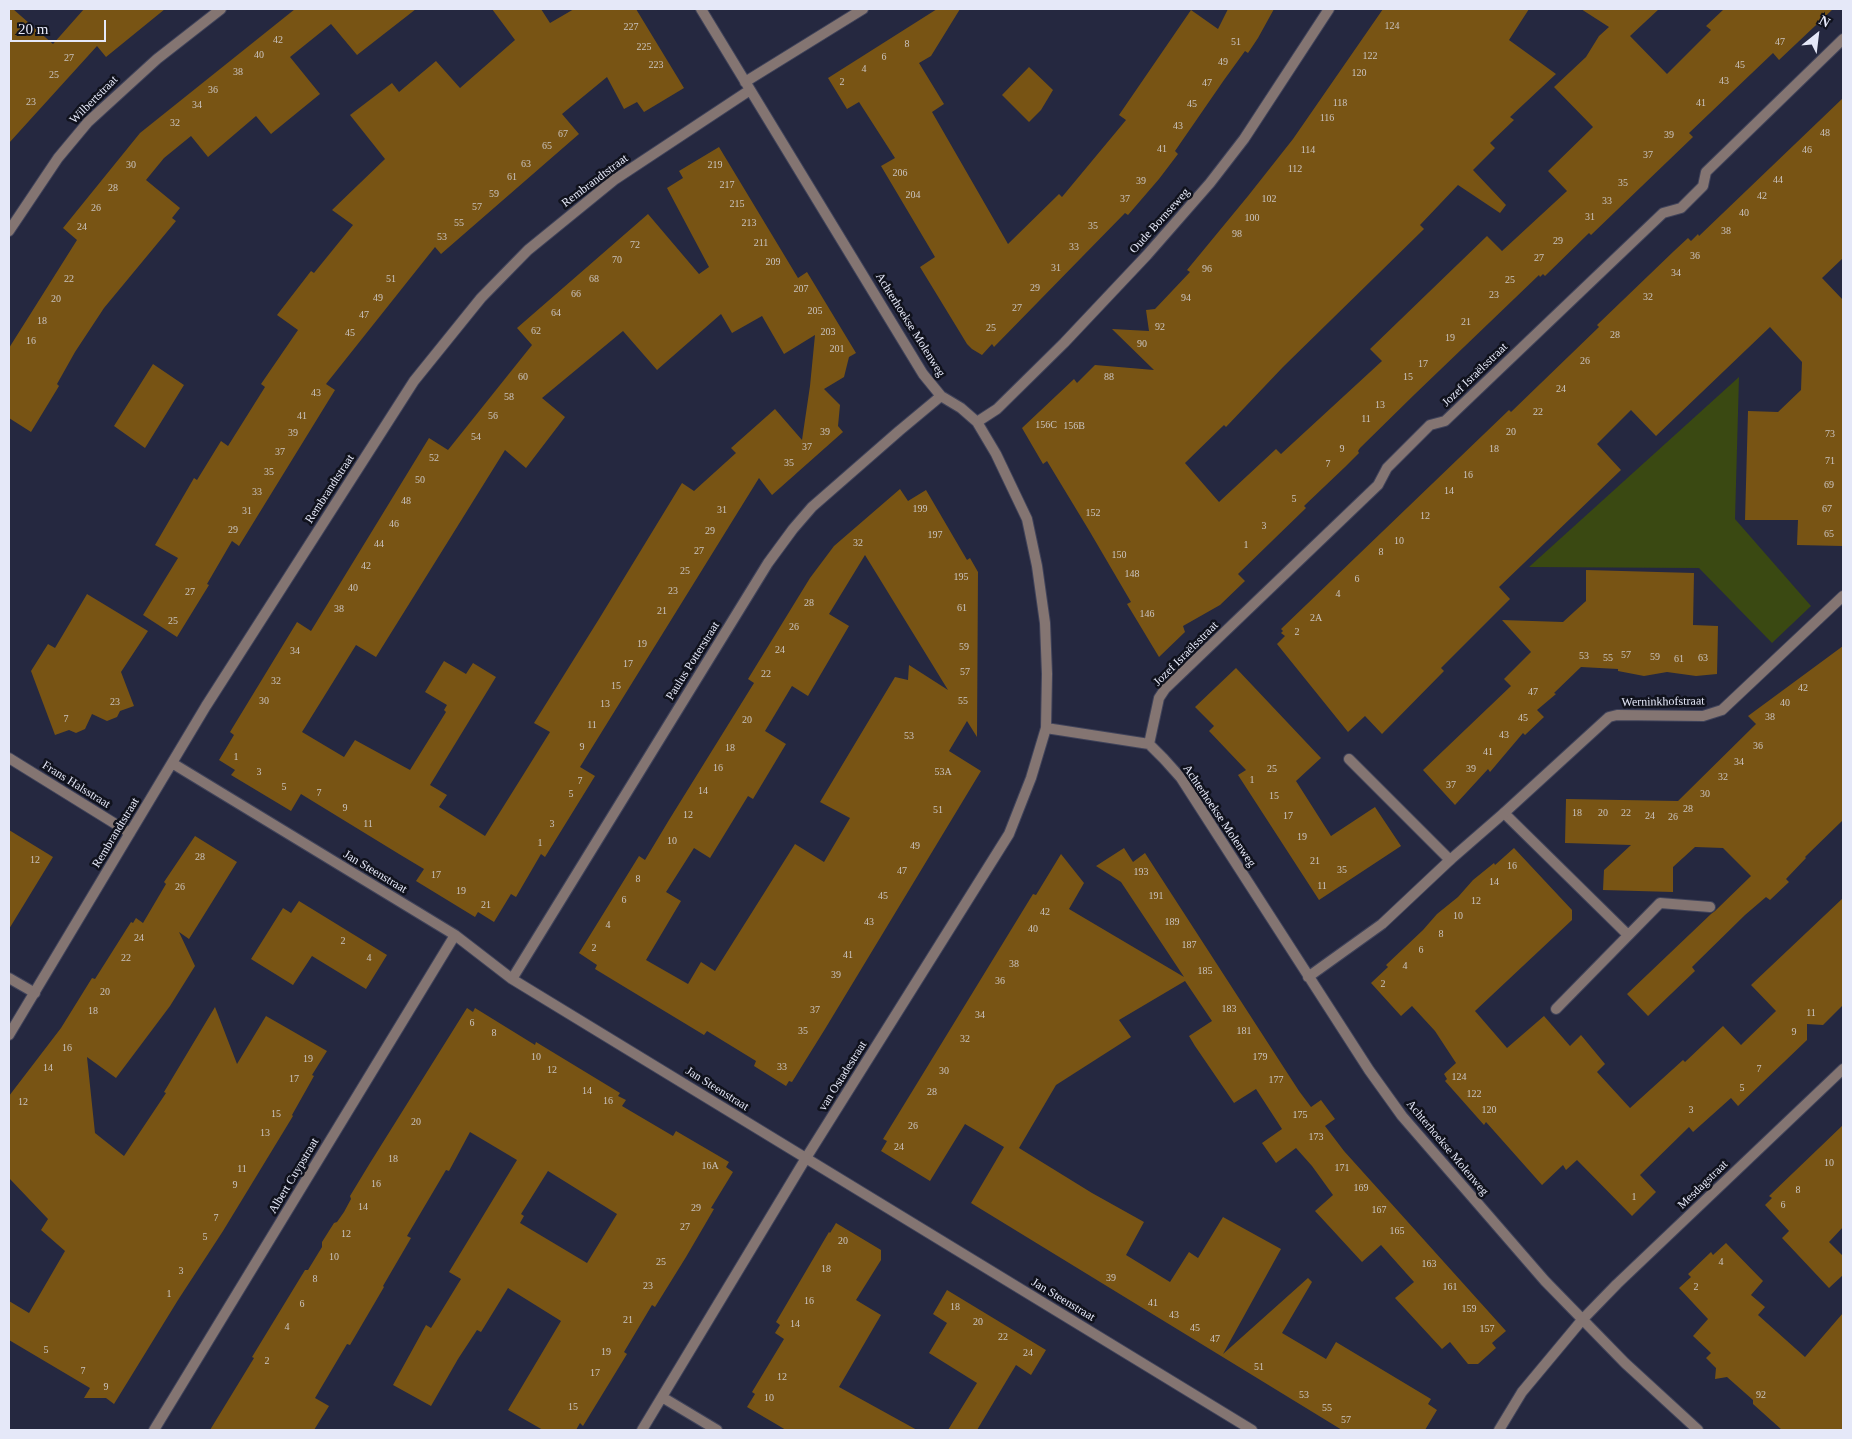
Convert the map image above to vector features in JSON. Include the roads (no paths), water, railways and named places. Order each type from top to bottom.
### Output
[{"type":"street","name":"Wilbertstraat","points":[[9,231],[58,158],[88,122],[143,71],[221,9]]},
{"type":"street","name":"Achterhoekse Molenweg","points":[[701,9],[923,374],[941,396],[961,408],[977,422],[996,454],[1027,519],[1037,566],[1045,623],[1047,674],[1046,728]]},
{"type":"street","name":"Rembrandtstraat","points":[[9,1035],[206,706],[414,381],[481,298],[528,250],[614,180],[862,9]]},
{"type":"street","name":"Oude Bornseweg","points":[[977,422],[997,409],[1064,343],[1147,255],[1210,183],[1244,139],[1329,9]]},
{"type":"street","name":"Jozef Israëlsstraat","points":[[1149,744],[1159,698],[1166,689],[1378,485],[1387,468],[1430,425],[1445,421],[1663,212],[1681,208],[1703,186],[1706,172],[1843,39]]},
{"type":"street","name":"Paulus Potterstraat","points":[[512,979],[763,571],[783,542],[812,508],[898,431],[941,396]]},
{"type":"street","name":"Werninkhofstraat","points":[[1308,977],[1382,924],[1609,717],[1617,715],[1702,716],[1722,710],[1843,596]]},
{"type":"street","points":[[1046,728],[1149,744]]},
{"type":"street","name":"van Ostadestraat","points":[[642,1430],[806,1158],[1010,834],[1031,778],[1046,728]]},
{"type":"street","name":"Achterhoekse Molenweg","points":[[1149,744],[1181,778],[1308,977],[1369,1070],[1402,1116],[1545,1281],[1625,1363],[1698,1430]]},
{"type":"street","name":"Frans Halsstraat","points":[[9,758],[130,833]]},
{"type":"street","points":[[1349,759],[1450,860]]},
{"type":"street","name":"Jan Steenstraat","points":[[172,763],[455,935],[512,979],[1252,1430]]},
{"type":"street","points":[[1504,813],[1628,935]]},
{"type":"street","points":[[1556,1009],[1660,902],[1710,907]]},
{"type":"street","name":"Albert Cuypstraat","points":[[154,1430],[455,935]]},
{"type":"street","points":[[9,978],[35,994]]},
{"type":"street","name":"Mesdagstraat","points":[[1499,1430],[1522,1392],[1582,1320],[1843,1069]]},
{"type":"street","points":[[662,1397],[717,1430]]}]
